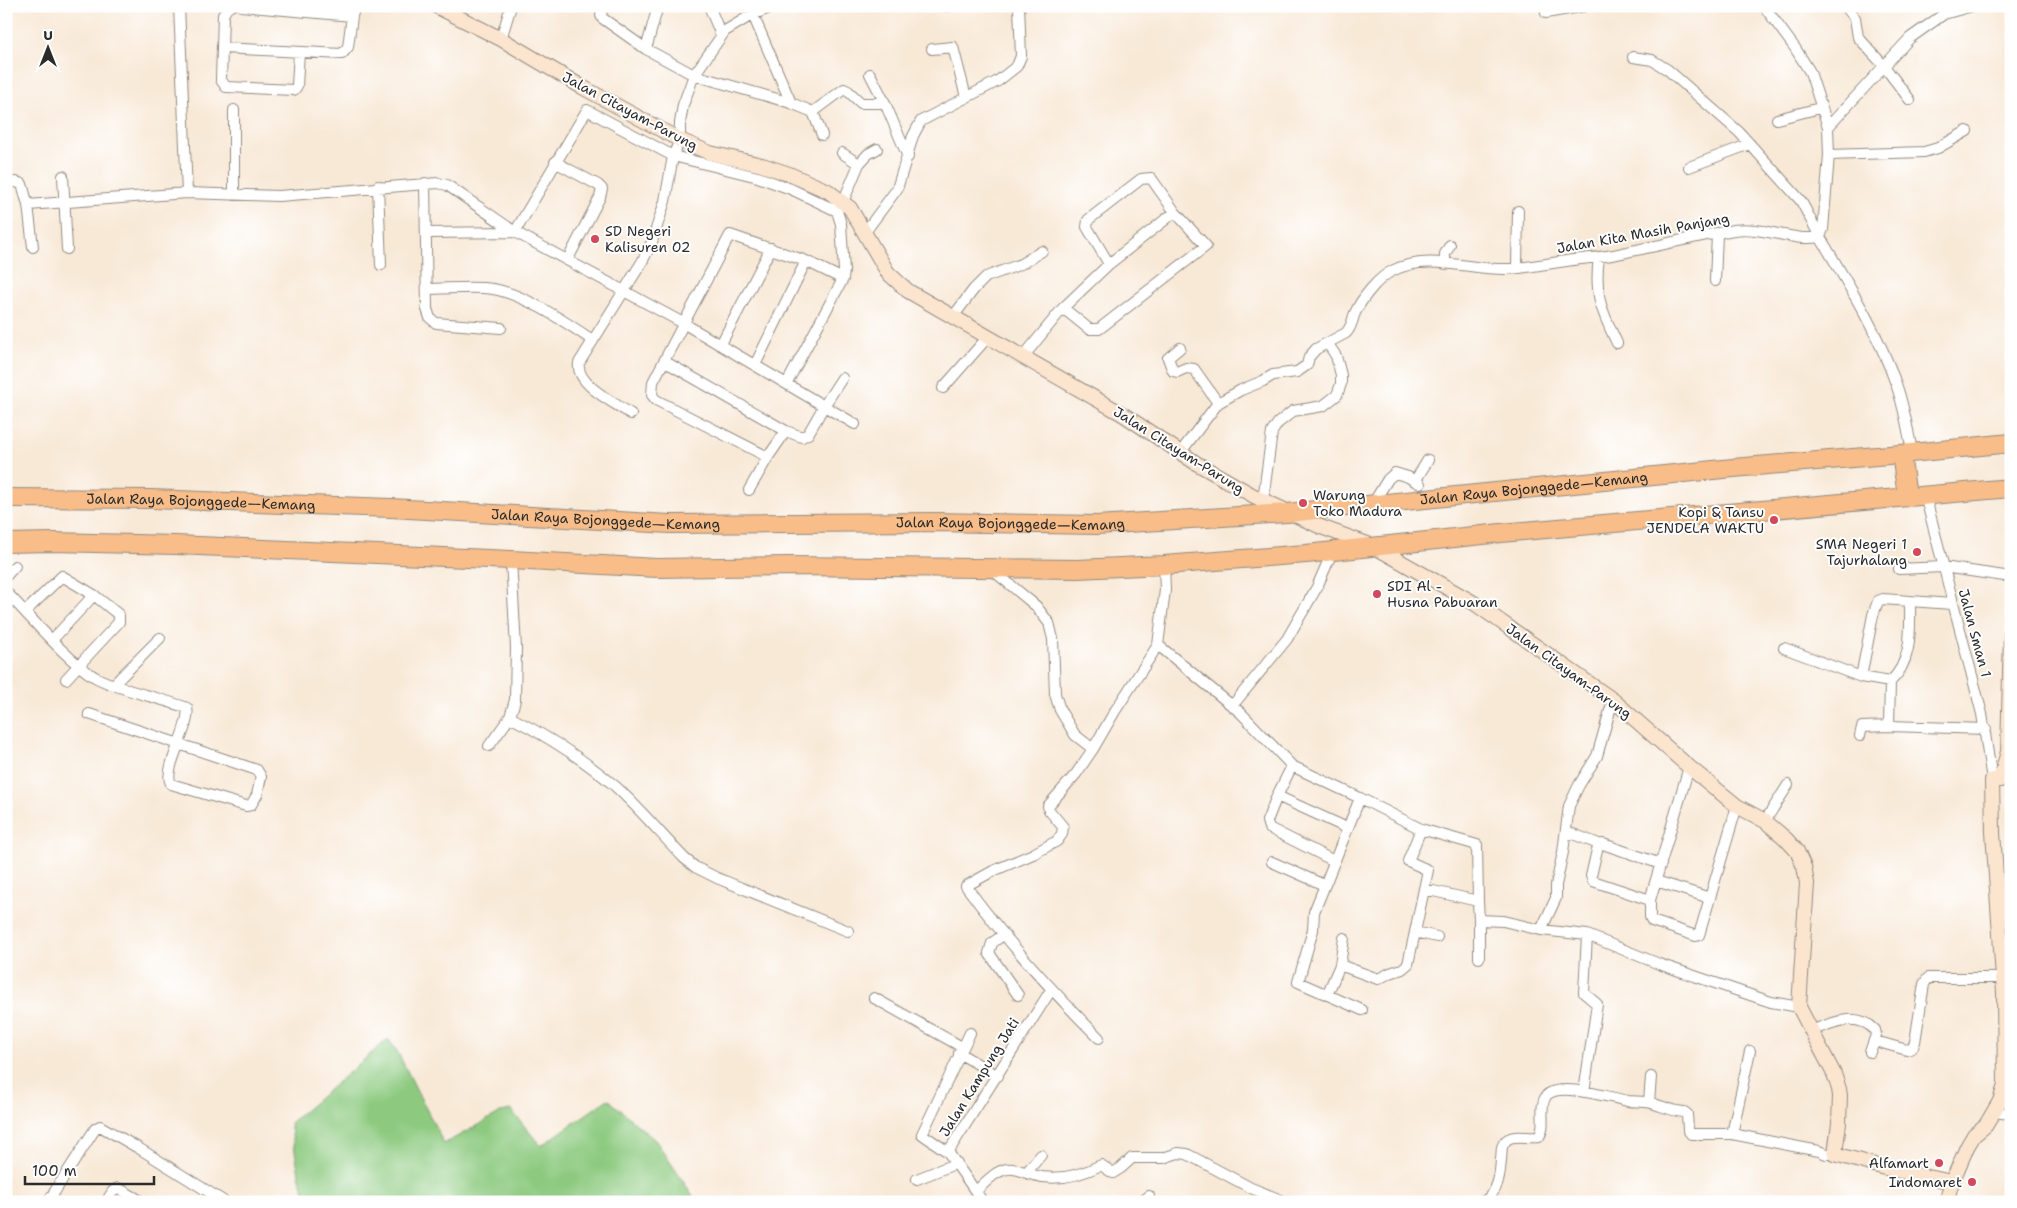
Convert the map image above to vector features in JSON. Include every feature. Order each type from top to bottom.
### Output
[{"type":"highway","name":"Jalan Raya Bojonggede—Kemang","points":[[6,498],[151,500],[391,508],[670,524],[934,522],[1097,526],[1288,513],[1733,468],[2011,443]]},
{"type":"highway","points":[[1907,453],[1907,496]]},
{"type":"highway","points":[[6,543],[53,542],[176,545],[657,568],[788,566],[1077,569],[1164,565],[2011,488]]},
{"type":"main road","name":"Jalan Citayam-Parung","points":[[436,6],[455,11],[582,87],[680,140],[710,153],[762,165],[789,174],[828,191],[850,208],[866,232],[878,258],[892,278],[908,291],[952,318],[1124,415],[1180,453],[1263,500],[1288,513],[1373,546],[1474,603],[1613,700],[1689,767],[1737,806],[1765,822],[1786,839],[1797,852],[1806,874],[1807,894],[1799,1007]]},
{"type":"main road","points":[[1946,1202],[1952,1182],[1974,1135],[1986,1125],[2000,1101],[2005,1085],[2008,1052],[1993,832],[1995,780],[2008,752],[2010,729],[2009,644],[2011,634]]},
{"type":"main road","points":[[1799,1007],[1834,1074],[1840,1096],[1835,1154],[1878,1166],[1952,1182]]},
{"type":"street","points":[[179,6],[187,193]]},
{"type":"street","points":[[231,6],[223,15],[221,80],[224,86],[229,88],[294,90],[297,86],[299,52]]},
{"type":"street","points":[[223,48],[338,54],[345,52],[348,48],[353,11],[241,6]]},
{"type":"street","points":[[501,38],[511,6]]},
{"type":"street","points":[[603,6],[602,18],[646,49],[694,75],[791,103],[813,112],[822,135]]},
{"type":"street","points":[[646,49],[658,6]]},
{"type":"street","points":[[709,6],[721,35]]},
{"type":"street","points":[[631,414],[585,382],[581,377],[579,363],[642,262],[656,231],[665,201],[673,156],[680,140],[683,105],[694,75],[725,31],[750,13],[774,6]]},
{"type":"street","points":[[866,232],[897,189],[913,136],[921,121],[998,81],[1014,69],[1021,56],[1019,6]]},
{"type":"street","points":[[1546,13],[1585,6]]},
{"type":"street","points":[[1764,6],[1810,72],[1820,108],[1828,127],[1829,155],[1823,229],[1820,237]]},
{"type":"street","points":[[1845,6],[1854,18],[1858,37],[1884,66],[1910,100]]},
{"type":"street","points":[[1828,127],[1910,38],[1935,19],[1950,12],[1972,6]]},
{"type":"street","points":[[750,13],[791,103]]},
{"type":"street","points":[[932,49],[953,47],[966,97]]},
{"type":"street","points":[[1633,57],[1652,60],[1668,70],[1707,103],[1750,144],[1801,201],[1858,302],[1888,362],[1897,386],[1907,453]]},
{"type":"street","points":[[870,74],[885,103],[908,157]]},
{"type":"street","points":[[813,112],[844,89],[848,90],[861,103],[885,103]]},
{"type":"street","points":[[1777,119],[1820,108]]},
{"type":"street","points":[[234,110],[234,194]]},
{"type":"street","points":[[515,232],[555,162],[588,110],[673,156],[758,177],[791,189],[837,212],[841,224],[843,278],[787,382]]},
{"type":"street","points":[[1829,155],[1924,152],[1938,148],[1967,131]]},
{"type":"street","points":[[1688,167],[1750,144]]},
{"type":"street","points":[[843,202],[859,164],[868,154],[877,150]]},
{"type":"street","points":[[842,154],[859,164]]},
{"type":"street","points":[[555,162],[602,189],[600,197],[568,260]]},
{"type":"street","points":[[64,176],[67,249]]},
{"type":"street","points":[[1063,308],[1089,329],[1099,329],[1206,247],[1205,243],[1175,212],[1151,178],[1147,178],[1141,180],[1090,218],[1088,227],[1109,264]]},
{"type":"street","points":[[6,183],[16,182],[22,184],[28,205],[34,247]]},
{"type":"street","points":[[425,183],[427,309],[432,321],[501,328]]},
{"type":"street","points":[[28,205],[187,193],[280,196],[378,186],[438,183],[447,186],[515,232],[683,323],[787,382],[855,424]]},
{"type":"street","points":[[378,186],[380,265]]},
{"type":"street","points":[[1517,268],[1518,211]]},
{"type":"street","points":[[1023,357],[1063,308],[1109,264],[1175,212]]},
{"type":"street","name":"Jalan Kita Masih Panjang","points":[[1180,453],[1218,403],[1273,375],[1297,372],[1307,365],[1311,354],[1316,349],[1350,330],[1360,304],[1383,277],[1392,271],[1408,265],[1444,264],[1497,269],[1517,268],[1599,257],[1734,230],[1758,230],[1796,238],[1809,239],[1820,237]]},
{"type":"street","points":[[426,233],[515,232]]},
{"type":"street","points":[[1714,281],[1717,234]]},
{"type":"street","points":[[768,457],[653,398],[652,385],[728,236],[732,235],[771,248],[843,278]]},
{"type":"street","points":[[1444,264],[1445,254],[1450,245]]},
{"type":"street","points":[[720,344],[771,248]]},
{"type":"street","points":[[952,318],[974,289],[986,277],[1021,264],[1042,251]]},
{"type":"street","points":[[1599,257],[1596,279],[1597,292],[1603,316],[1617,343]]},
{"type":"street","points":[[755,365],[806,262]]},
{"type":"street","points":[[427,289],[488,288],[504,292],[545,310],[592,340]]},
{"type":"street","points":[[942,388],[987,338]]},
{"type":"street","points":[[1263,500],[1274,428],[1293,411],[1323,406],[1338,393],[1341,375],[1336,356],[1328,344]]},
{"type":"street","points":[[1180,348],[1168,358],[1173,371],[1176,372],[1186,368],[1194,369],[1218,403]]},
{"type":"street","points":[[664,361],[786,431],[802,437],[806,437],[842,378]]},
{"type":"street","points":[[749,490],[786,431]]},
{"type":"street","points":[[1372,505],[1388,479],[1395,473],[1417,482],[1428,460]]},
{"type":"street","name":"Jalan Sman 1","points":[[1925,495],[1986,729],[1995,780]]},
{"type":"street","points":[[1232,706],[1287,639],[1317,587],[1333,550]]},
{"type":"street","points":[[489,746],[510,717],[515,700],[517,668],[511,560]]},
{"type":"street","points":[[1099,1038],[1051,990],[1004,935],[966,886],[1057,841],[1062,834],[1064,828],[1048,806],[1076,774],[1158,645],[1165,590],[1164,565]]},
{"type":"street","points":[[6,576],[15,566]]},
{"type":"street","points":[[1899,569],[1943,567],[2011,577]]},
{"type":"street","points":[[990,568],[1040,610],[1049,623],[1053,639],[1055,694],[1060,710],[1075,735],[1093,749]]},
{"type":"street","points":[[25,612],[62,576],[94,594],[113,608],[119,615],[120,620],[66,679]]},
{"type":"street","points":[[6,592],[52,640],[95,677],[187,708],[188,712],[178,744],[169,777],[171,784],[246,806],[253,803],[261,777],[258,770],[178,744],[89,714]]},
{"type":"street","points":[[52,640],[94,594]]},
{"type":"street","points":[[1860,677],[1873,615],[1878,601],[1883,599],[1952,604]]},
{"type":"street","points":[[1889,726],[1890,682],[1901,669],[1906,658],[1910,637],[1910,601]]},
{"type":"street","points":[[114,684],[160,638]]},
{"type":"street","points":[[1158,645],[1232,706],[1292,766],[1421,829],[1477,845],[1479,958]]},
{"type":"street","points":[[1784,648],[1860,677],[1890,682]]},
{"type":"street","points":[[1541,930],[1556,898],[1556,885],[1563,852],[1569,806],[1579,785],[1597,756],[1613,700]]},
{"type":"street","points":[[510,717],[531,728],[587,764],[616,787],[684,858],[695,867],[731,884],[848,931]]},
{"type":"street","points":[[1860,736],[1862,727],[1986,729]]},
{"type":"street","points":[[1292,766],[1267,821],[1269,828],[1334,861]]},
{"type":"street","points":[[1689,767],[1650,900],[1650,917],[1652,922],[1696,936],[1699,935],[1737,806]]},
{"type":"street","points":[[1765,822],[1788,785]]},
{"type":"street","points":[[1277,796],[1347,828]]},
{"type":"street","points":[[1360,798],[1314,912],[1313,930],[1298,982],[1362,1010]]},
{"type":"street","points":[[1340,965],[1378,979],[1402,969],[1408,964],[1428,870],[1408,860],[1421,829]]},
{"type":"street","points":[[1568,832],[1601,845],[1661,864]]},
{"type":"street","points":[[1601,845],[1597,850],[1591,876],[1593,881],[1650,900]]},
{"type":"street","points":[[1272,862],[1324,884]]},
{"type":"street","points":[[1656,881],[1710,898]]},
{"type":"street","points":[[1424,889],[1478,901]]},
{"type":"street","points":[[1479,920],[1588,935],[1659,964],[1771,1002],[1799,1007]]},
{"type":"street","points":[[1414,932],[1437,937]]},
{"type":"street","points":[[1004,935],[992,943],[989,953],[1018,995]]},
{"type":"street","points":[[1584,1092],[1597,1004],[1594,1000],[1585,996],[1584,993],[1588,935]]},
{"type":"street","points":[[1327,995],[1340,965],[1344,938]]},
{"type":"street","points":[[1875,1041],[1907,1050],[1912,1048],[1915,1042],[1924,984],[1928,978],[2003,978]]},
{"type":"street","name":"Jalan Kampung Jati","points":[[983,1202],[948,1152],[1051,990]]},
{"type":"street","points":[[874,998],[960,1050],[998,1076]]},
{"type":"street","points":[[1811,1031],[1837,1021],[1850,1020],[1873,1028],[1876,1036],[1870,1052]]},
{"type":"street","points":[[948,1152],[925,1138],[922,1132],[960,1050],[970,1033]]},
{"type":"street","points":[[1732,1134],[1750,1051]]},
{"type":"street","points":[[1649,1102],[1651,1077]]},
{"type":"street","points":[[1483,1202],[1494,1194],[1497,1189],[1502,1147],[1505,1141],[1510,1137],[1539,1137],[1542,1130],[1543,1102],[1551,1092],[1559,1090],[1649,1102],[1686,1113],[1690,1133],[1732,1134],[1826,1154],[1835,1154]]},
{"type":"street","points":[[1993,1112],[2011,1114]]},
{"type":"street","points":[[48,1202],[95,1129],[100,1126],[148,1153],[226,1202]]},
{"type":"street","points":[[976,1192],[1001,1171],[1014,1168],[1044,1177],[1065,1177],[1086,1173],[1101,1165],[1113,1173],[1132,1158],[1168,1157],[1183,1153],[1251,1188],[1286,1202]]},
{"type":"street","points":[[1026,1173],[1041,1155]]},
{"type":"street","points":[[917,1179],[957,1163]]},
{"type":"street","points":[[106,1202],[113,1191],[118,1188],[144,1202]]},
{"type":"green space","points":[[388,1039],[397,1051],[444,1144],[501,1112],[511,1110],[541,1146],[608,1099],[656,1141],[697,1202],[309,1202],[300,1179],[290,1123]]},
{"type":"waterway","points":[[1992,745],[1996,772]]},
{"type":"waterway","points":[[2005,909],[2011,962]]},
{"type":"place","name":"SD Negeri Kalisuren 02","points":[[595,239]]},
{"type":"place","name":"Warung Toko Madura","points":[[1303,503]]},
{"type":"place","name":"Kopi & Tansu JENDELA WAKTU","points":[[1774,520]]},
{"type":"place","name":"SMA Negeri 1 Tajurhalang","points":[[1917,552]]},
{"type":"place","name":"SDI Al - Husna Pabuaran","points":[[1377,594]]},
{"type":"place","name":"Alfamart","points":[[1939,1163]]},
{"type":"place","name":"Indomaret","points":[[1972,1182]]}]
